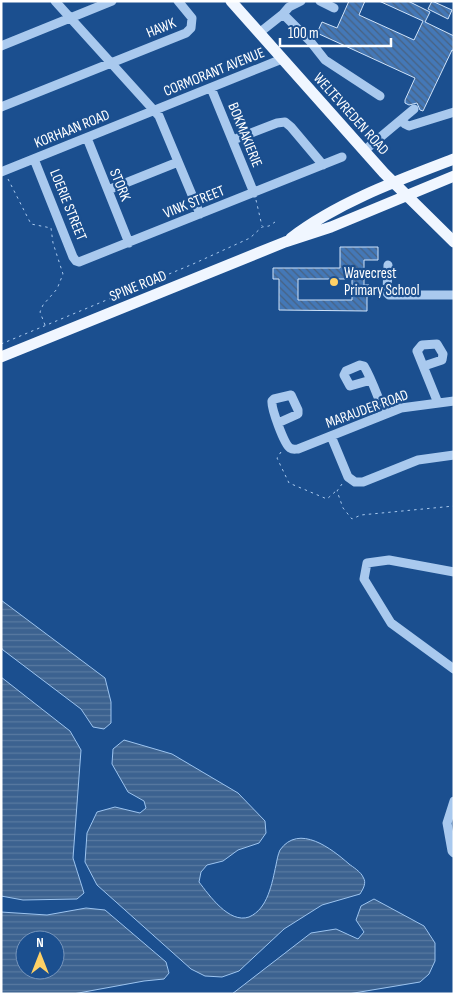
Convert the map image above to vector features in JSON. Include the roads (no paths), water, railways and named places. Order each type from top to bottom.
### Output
[{"type":"main road","name":"WELTEVREDEN ROAD","points":[[231,1],[406,196],[422,209],[454,242]]},
{"type":"main road","name":"SPINE ROAD","points":[[285,242],[307,225],[339,207],[454,159]]},
{"type":"main road","name":"SPINE ROAD","points":[[1,357],[285,242],[331,227],[454,176]]},
{"type":"street","name":"CORMORANT AVENUE","points":[[55,1],[154,111],[282,59]]},
{"type":"street","points":[[1,46],[112,1]]},
{"type":"street","name":"HAWK","points":[[110,63],[189,31],[192,18],[178,1]]},
{"type":"street","points":[[260,33],[289,7],[301,1]]},
{"type":"street","points":[[320,1],[334,8]]},
{"type":"street","points":[[283,14],[310,41],[325,60],[380,96]]},
{"type":"street","points":[[1,107],[110,63]]},
{"type":"street","name":"BOKMAKIERIE","points":[[211,88],[254,193]]},
{"type":"street","points":[[365,150],[414,109]]},
{"type":"street","points":[[154,111],[162,123],[200,214]]},
{"type":"street","name":"KORHAAN ROAD","points":[[3,172],[154,111]]},
{"type":"street","points":[[401,120],[409,126],[454,112]]},
{"type":"street","points":[[233,140],[277,123],[285,122],[323,166]]},
{"type":"street","name":"STORK","points":[[86,138],[129,243]]},
{"type":"street","name":"VINK STREET","points":[[76,261],[81,262],[342,157]]},
{"type":"street","name":"LOERIE STREET","points":[[34,159],[76,261]]},
{"type":"street","points":[[108,190],[178,162]]},
{"type":"street","points":[[388,265],[387,293],[389,295],[454,296]]},
{"type":"street","points":[[424,366],[438,403]]},
{"type":"street","points":[[370,380],[385,414]]},
{"type":"street","name":"MARAUDER ROAD","points":[[278,423],[290,447],[300,449],[406,407],[454,401]]},
{"type":"street","points":[[331,436],[348,477],[355,482],[363,482],[418,460],[454,455]]},
{"type":"street","points":[[454,572],[389,560],[367,563],[364,579],[391,623],[454,669]]},
{"type":"street","points":[[454,801],[447,823],[454,853]]},
{"type":"water","points":[[1,600],[105,678],[111,702],[111,723],[104,729],[93,727],[81,709],[3,650],[1,647]]},
{"type":"water","points":[[1,677],[70,731],[81,750],[73,858],[84,893],[77,899],[23,900],[1,896]]},
{"type":"water","points":[[124,740],[172,754],[238,793],[265,821],[266,833],[259,843],[238,850],[223,861],[207,865],[201,872],[199,882],[214,901],[227,912],[242,918],[249,917],[261,908],[271,887],[280,850],[288,842],[296,839],[315,841],[325,846],[359,871],[365,881],[360,894],[322,905],[284,929],[239,971],[222,977],[205,976],[191,969],[97,885],[85,862],[87,833],[97,812],[115,807],[140,813],[146,808],[144,801],[128,792],[112,764],[113,749]]},
{"type":"water","points":[[374,899],[424,926],[435,943],[435,961],[429,974],[420,982],[348,994],[232,994],[311,933],[336,929],[358,939],[364,932],[356,920],[361,906]]},
{"type":"water","points":[[86,908],[105,910],[166,962],[169,973],[164,979],[73,994],[1,994],[1,912],[47,915]]},
{"type":"place","name":"Wavecrest Primary School","points":[[334,282]]}]
